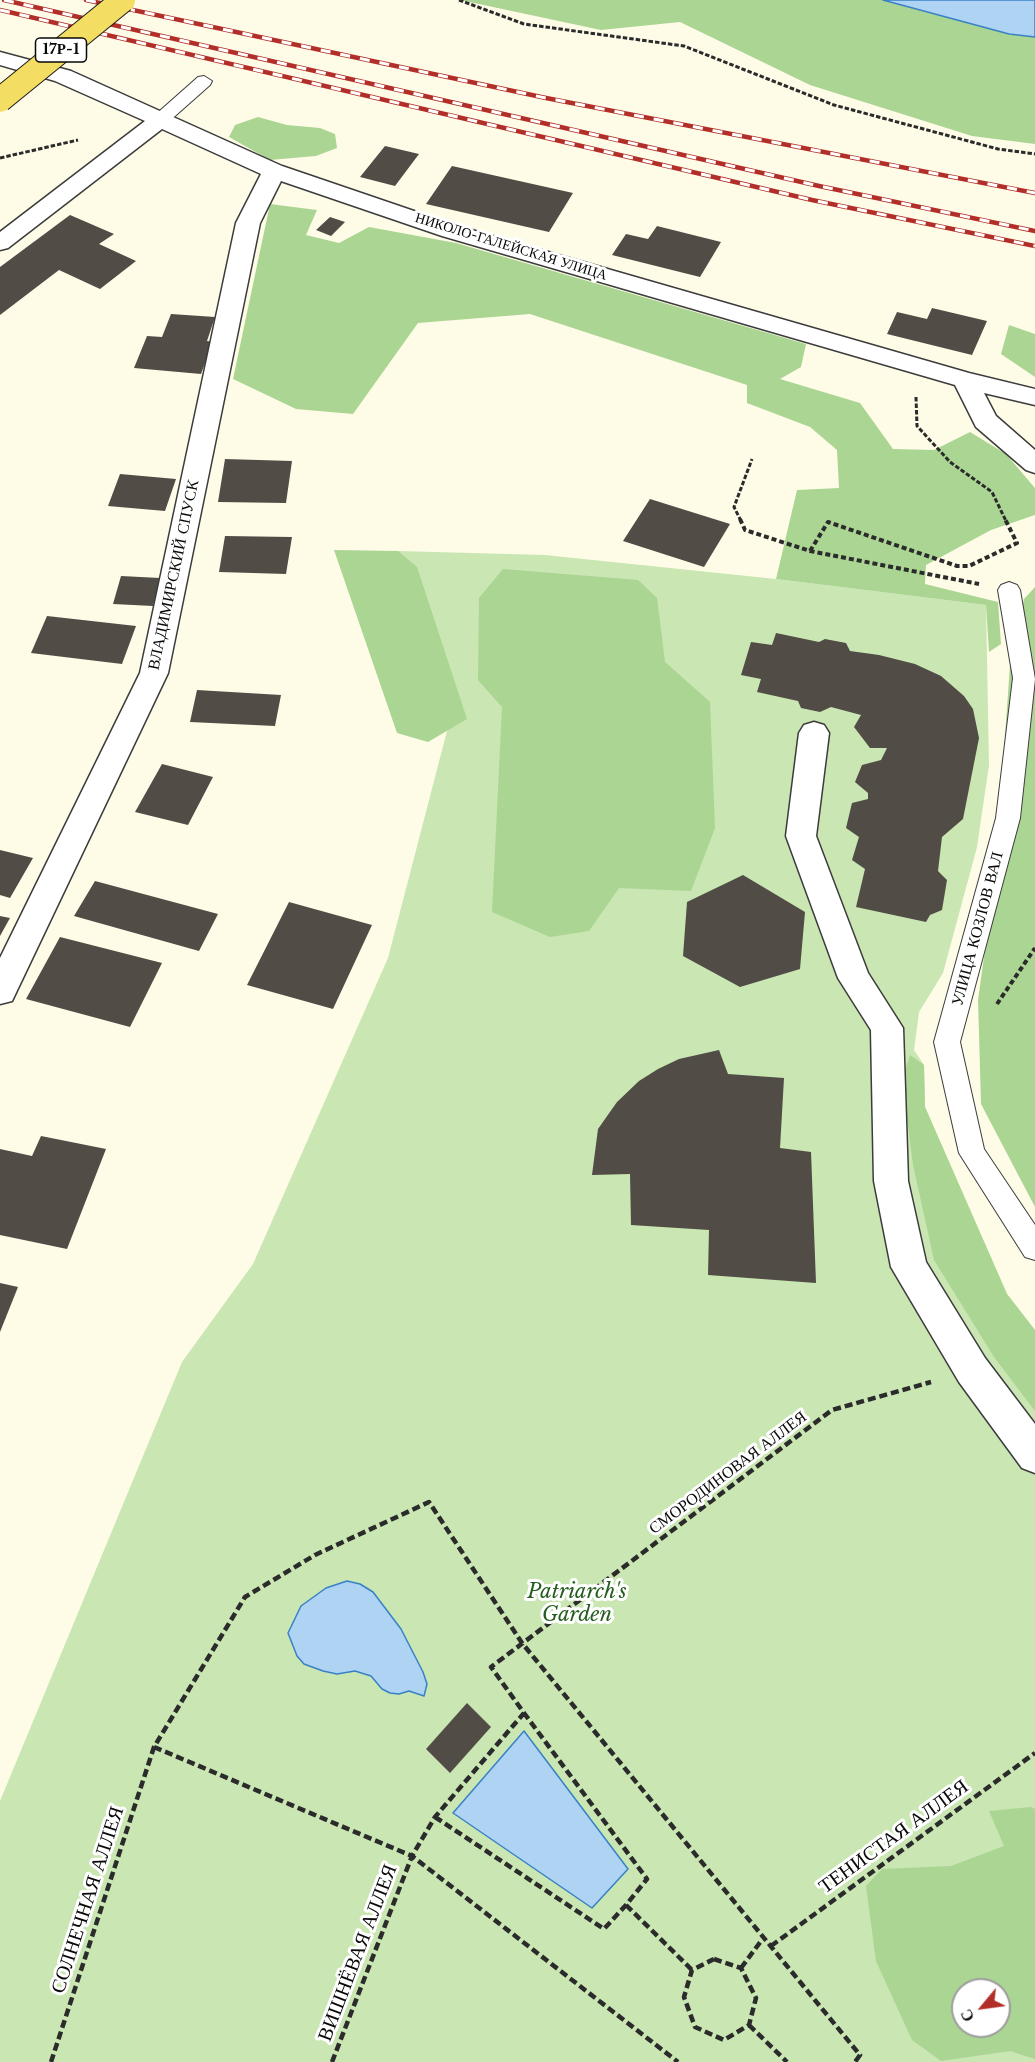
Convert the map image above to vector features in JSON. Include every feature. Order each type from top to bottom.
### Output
[{"type":"main road","name":"17Р-1","points":[[0,100],[123,0]]},
{"type":"street","name":"НИКОЛО-ГАЛЕЙСКАЯ УЛИЦА","points":[[0,58],[63,76],[273,171],[450,231],[965,380],[1035,398]]},
{"type":"street","points":[[0,243],[160,120]]},
{"type":"street","name":"ВЛАДИМИРСКИЙ СПУСК","points":[[0,991],[154,673],[248,223],[273,171]]},
{"type":"street","points":[[965,380],[986,421],[1035,464]]},
{"type":"street","points":[[814,733],[801,836],[854,978],[887,1028],[891,1180],[909,1267],[972,1370],[1035,1455]]},
{"type":"lane","points":[[160,120],[204,81]]},
{"type":"lane","name":"УЛИЦА КОЗЛОВ ВАЛ","points":[[1009,590],[1024,678],[1008,818],[947,1042],[972,1153],[1035,1248]]},
{"type":"path","points":[[459,0],[524,24],[684,46],[834,105],[998,149],[1035,154]]},
{"type":"path","points":[[0,158],[86,138]]},
{"type":"path","points":[[810,551],[828,522],[957,566],[969,566],[1017,543],[992,492],[950,462],[918,426],[915,402],[927,369]]},
{"type":"path","points":[[752,459],[734,507],[745,530],[810,551],[1009,590]]},
{"type":"path","name":"СМОРОДИНОВАЯ АЛЛЕЯ","points":[[524,1713],[491,1667],[522,1643],[832,1410],[972,1370]]},
{"type":"path","name":"СОЛНЕЧНАЯ АЛЛЕЯ","points":[[51,2062],[154,1747],[244,1597],[315,1555],[429,1502],[522,1643]]},
{"type":"path","points":[[522,1643],[860,2055],[855,2062]]},
{"type":"path","points":[[435,1817],[604,1929],[626,1905],[647,1879],[524,1713]]},
{"type":"path","name":"ВИШНЁВАЯ АЛЛЕЯ","points":[[332,2062],[412,1856],[435,1817],[524,1713]]},
{"type":"path","points":[[154,1747],[412,1856],[678,2062]]},
{"type":"path","name":"ТЕНИСТАЯ АЛЛЕЯ","points":[[771,1946],[1035,1753]]},
{"type":"path","points":[[626,1905],[692,1970]]},
{"type":"path","points":[[741,1968],[764,1937]]},
{"type":"path","points":[[714,1959],[741,1968],[756,1998],[748,2025],[724,2040],[695,2027],[684,1997],[692,1970],[714,1959]]},
{"type":"path","points":[[748,2025],[787,2062]]},
{"type":"green space","points":[[460,0],[883,0],[1009,34],[1035,37],[1035,144],[972,136],[810,85],[680,22],[601,30]]},
{"type":"green space","points":[[258,117],[287,125],[320,128],[335,134],[337,148],[316,156],[270,160],[229,137],[235,125]]},
{"type":"green space","points":[[270,204],[317,210],[306,235],[339,243],[369,227],[456,243],[806,344],[801,367],[780,379],[860,403],[893,449],[934,450],[970,432],[1006,454],[1035,488],[1035,515],[991,530],[926,565],[925,584],[998,602],[1001,644],[989,652],[986,605],[776,579],[797,490],[839,488],[837,450],[810,427],[747,403],[747,385],[530,314],[418,323],[353,414],[296,409],[233,379]]},
{"type":"green space","points":[[1009,325],[1035,334],[1035,377],[1001,354]]},
{"type":"green space","points":[[334,550],[398,551],[417,567],[467,719],[428,742],[397,733]]},
{"type":"green space","name":"Patriarch's Garden","points":[[398,551],[545,555],[776,579],[986,605],[989,765],[977,847],[943,973],[919,1012],[914,1050],[924,1065],[925,1107],[1007,1294],[1035,1330],[1035,2062],[0,2062],[0,1801],[182,1362],[253,1264],[388,958],[447,731]]},
{"type":"green space","points":[[503,569],[638,580],[657,598],[665,662],[710,702],[715,828],[691,891],[619,888],[589,931],[550,937],[492,912],[502,707],[478,680],[479,598]]},
{"type":"green space","points":[[1035,587],[1035,1207],[981,1104],[978,1000],[995,878],[1010,665],[1024,599]]},
{"type":"green space","points":[[910,1055],[924,1065],[925,1107],[1007,1294],[1035,1330],[1035,1411],[994,1357],[934,1260],[913,1165],[902,1079]]},
{"type":"green space","points":[[1031,1807],[1035,1809],[1035,2059],[1010,2051],[941,2061],[912,2040],[876,1961],[866,1886],[882,1869],[951,1866],[1004,1846],[989,1811]]},
{"type":"water","points":[[883,0],[1035,0],[1035,37],[1009,34]]},
{"type":"water","points":[[347,1581],[360,1584],[373,1592],[401,1629],[423,1672],[427,1684],[424,1696],[409,1691],[399,1694],[390,1693],[382,1689],[371,1676],[355,1671],[337,1674],[323,1671],[304,1664],[297,1656],[288,1633],[301,1606],[326,1588]]},
{"type":"water","points":[[524,1731],[628,1869],[592,1908],[453,1813]]},
{"type":"building","points":[[385,146],[419,154],[395,186],[360,177]]},
{"type":"building","points":[[452,166],[573,193],[549,232],[426,204]]},
{"type":"building","points":[[70,215],[114,234],[99,244],[136,261],[100,289],[59,270],[0,315],[0,267]]},
{"type":"building","points":[[330,217],[345,222],[331,236],[316,230]]},
{"type":"building","points":[[657,226],[721,242],[700,277],[612,255],[626,234],[648,239]]},
{"type":"building","points":[[932,308],[987,321],[972,355],[887,334],[897,312],[927,319]]},
{"type":"building","points":[[171,314],[215,317],[207,341],[213,342],[201,374],[134,368],[147,336],[162,337]]},
{"type":"building","points":[[225,459],[292,461],[286,503],[218,502]]},
{"type":"building","points":[[120,474],[176,479],[165,511],[108,506]]},
{"type":"building","points":[[650,499],[730,524],[704,567],[623,541]]},
{"type":"building","points":[[225,536],[292,537],[286,574],[219,572]]},
{"type":"building","points":[[121,576],[160,578],[153,606],[113,604]]},
{"type":"building","points":[[47,616],[136,626],[122,664],[31,653]]},
{"type":"building","points":[[776,633],[819,642],[825,639],[846,643],[850,651],[915,664],[941,676],[964,696],[973,709],[979,738],[963,819],[942,837],[938,871],[947,880],[942,910],[930,915],[926,922],[856,907],[865,869],[852,860],[859,837],[846,828],[852,803],[868,799],[868,793],[855,782],[862,765],[881,760],[887,748],[870,748],[854,727],[861,715],[831,707],[820,712],[801,708],[798,701],[757,692],[761,679],[741,675],[751,642],[772,645]]},
{"type":"building","points":[[197,690],[281,695],[275,726],[190,722]]},
{"type":"building","points":[[162,764],[213,777],[188,825],[135,812]]},
{"type":"building","points":[[0,850],[33,858],[10,898],[0,895]]},
{"type":"building","points":[[743,875],[805,912],[800,969],[740,987],[683,956],[687,902]]},
{"type":"building","points":[[95,881],[218,914],[199,951],[74,916]]},
{"type":"building","points":[[289,902],[372,925],[333,1009],[247,985]]},
{"type":"building","points":[[0,916],[10,918],[0,936]]},
{"type":"building","points":[[60,937],[162,963],[130,1027],[26,999]]},
{"type":"building","points":[[719,1050],[728,1074],[784,1078],[780,1148],[811,1152],[816,1283],[708,1275],[709,1230],[631,1225],[630,1174],[592,1175],[598,1129],[617,1102],[639,1081],[658,1069],[679,1059]]},
{"type":"building","points":[[41,1136],[106,1149],[67,1249],[0,1235],[0,1149],[32,1156]]},
{"type":"building","points":[[0,1283],[18,1287],[0,1332]]},
{"type":"building","points":[[467,1703],[491,1727],[450,1773],[426,1749]]},
{"type":"railway","points":[[4,0],[819,186],[1035,231]]},
{"type":"railway","points":[[86,0],[546,98],[1035,193]]},
{"type":"railway","points":[[0,10],[812,200],[1035,246]]}]
